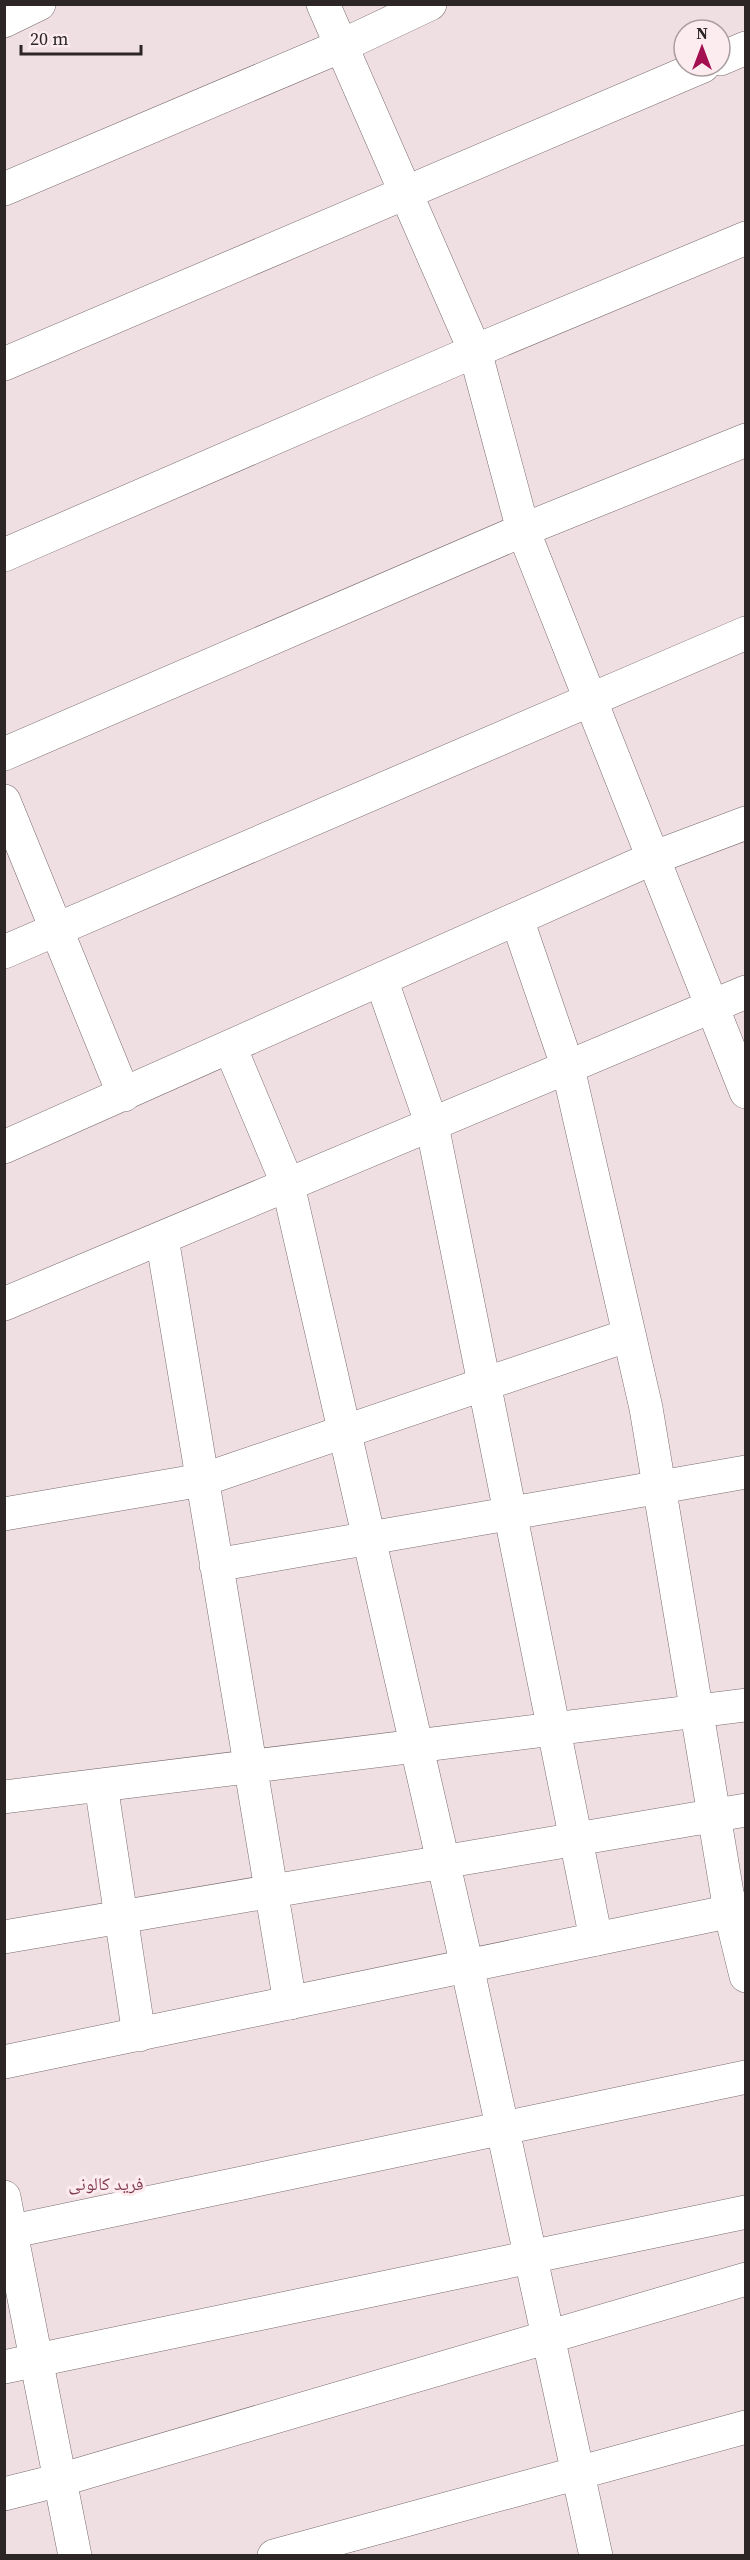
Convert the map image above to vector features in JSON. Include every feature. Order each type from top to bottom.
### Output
[{"type":"street","points":[[4,21],[39,4]]},
{"type":"street","points":[[324,4],[404,194],[475,351],[523,530],[746,1092]]},
{"type":"street","points":[[4,189],[341,46],[430,4]]},
{"type":"street","points":[[732,54],[746,48]]},
{"type":"street","points":[[4,364],[675,78]]},
{"type":"street","points":[[4,555],[475,351],[746,238]]},
{"type":"street","points":[[4,754],[523,530],[746,440]]},
{"type":"street","points":[[4,952],[746,633]]},
{"type":"street","points":[[4,801],[124,1095]]},
{"type":"street","points":[[4,1147],[653,858],[746,823]]},
{"type":"street","points":[[517,919],[568,1068],[646,1408],[697,1711],[730,1812],[746,1976]]},
{"type":"street","points":[[381,979],[432,1125],[596,1939]]},
{"type":"street","points":[[4,1304],[746,992]]},
{"type":"street","points":[[230,1047],[288,1185],[467,1966],[596,2556]]},
{"type":"street","points":[[162,1238],[290,2003]]},
{"type":"street","points":[[4,1514],[202,1480],[629,1335]]},
{"type":"street","points":[[216,1565],[746,1472]]},
{"type":"street","points":[[4,1797],[746,1705]]},
{"type":"street","points":[[101,1785],[139,2035]]},
{"type":"street","points":[[4,1937],[730,1812]]},
{"type":"street","points":[[4,2062],[738,1910]]},
{"type":"street","points":[[8,2232],[746,2077]]},
{"type":"street","points":[[4,2197],[8,2232],[37,2361],[75,2556]]},
{"type":"street","points":[[4,2367],[746,2212]]},
{"type":"street","points":[[4,2494],[60,2480],[746,2279]]},
{"type":"street","points":[[274,2556],[746,2427]]},
{"type":"district","name":"فرید کالونی","points":[[106,2183]]}]
